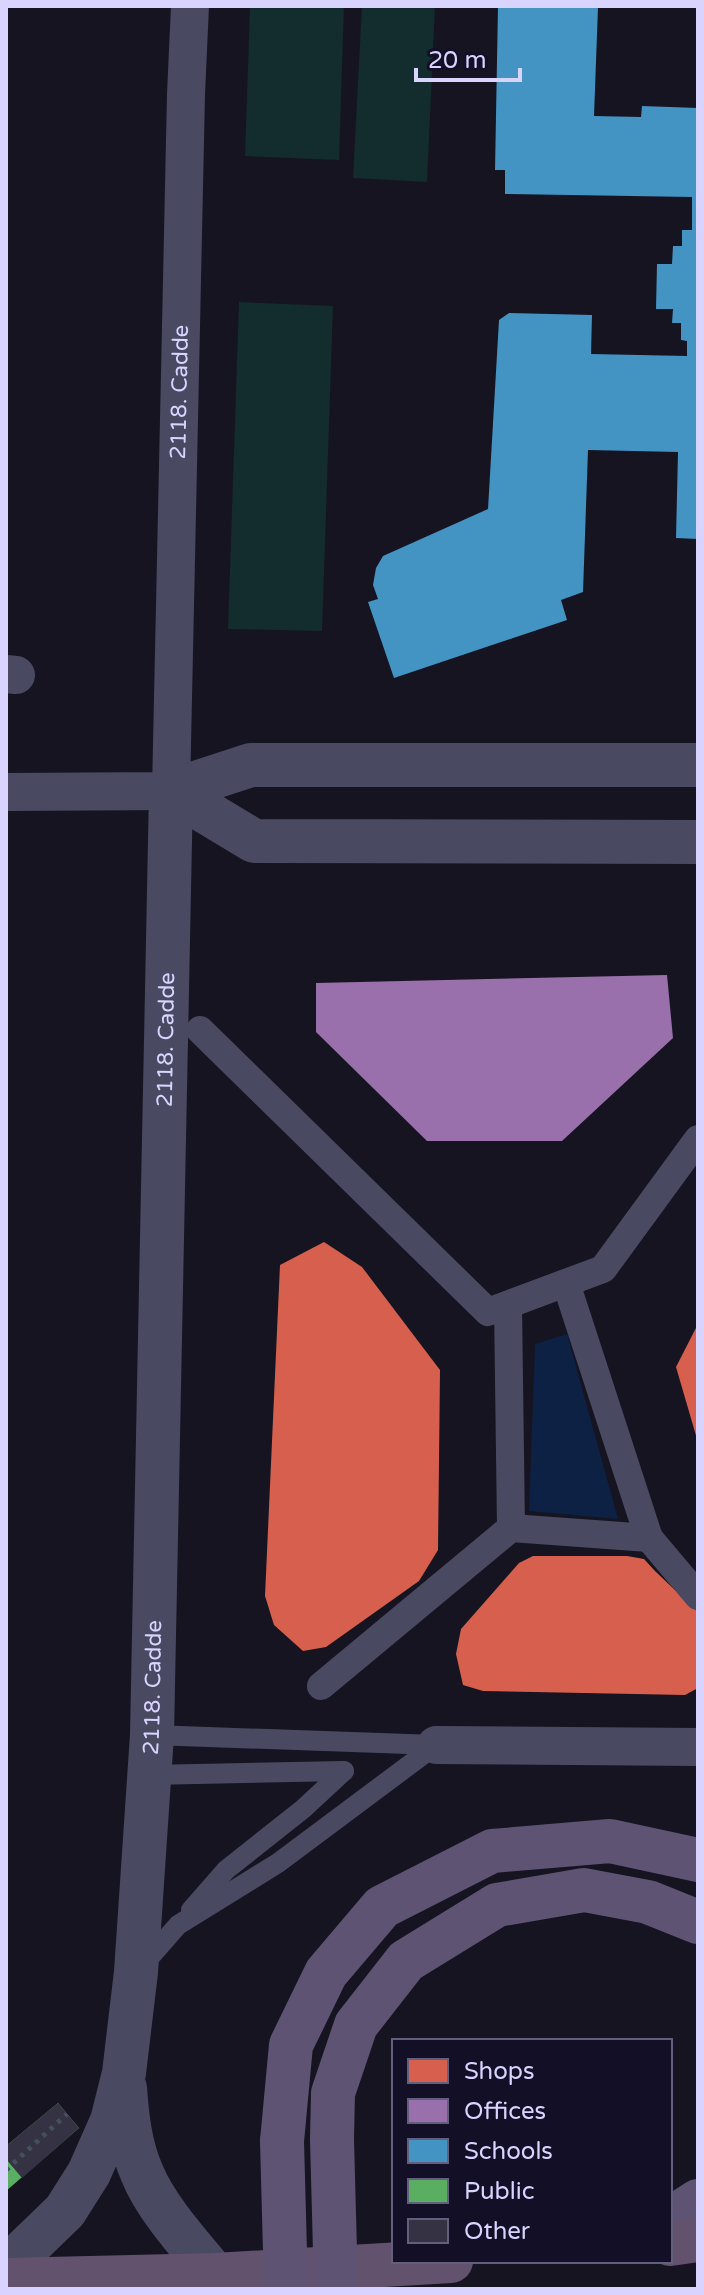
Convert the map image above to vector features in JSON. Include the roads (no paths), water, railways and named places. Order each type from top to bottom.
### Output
[{"type":"highway","points":[[672,2244],[698,2240]]},
{"type":"highway","points":[[6,2280],[215,2275],[417,2263]]},
{"type":"main road","points":[[286,2289],[282,2141],[291,2045],[326,1973],[382,1907],[492,1851],[610,1841],[698,1860]]},
{"type":"main road","points":[[336,2289],[333,2093],[356,2025],[406,1961],[497,1905],[584,1890],[648,1902],[698,1922]]},
{"type":"main road","points":[[672,2218],[698,2201]]},
{"type":"street","name":"2118. Cadde","points":[[124,2073],[136,1972],[150,1755],[190,6]]},
{"type":"street","points":[[6,792],[171,791],[251,765],[698,765]]},
{"type":"street","points":[[171,791],[254,841],[698,842]]},
{"type":"street","points":[[200,1030],[488,1312],[603,1269],[698,1139]]},
{"type":"street","points":[[566,1283],[649,1538],[698,1596]]},
{"type":"street","points":[[508,1305],[511,1528]]},
{"type":"street","points":[[321,1686],[511,1528],[649,1538]]},
{"type":"street","points":[[436,1745],[698,1747]]},
{"type":"street","points":[[6,2268],[65,2211],[89,2173],[112,2121],[124,2073]]},
{"type":"street","points":[[124,2073],[127,2122],[142,2174],[170,2220],[215,2275]]},
{"type":"lane","points":[[150,1755],[436,1745]]},
{"type":"lane","points":[[178,1925],[278,1863],[436,1745]]},
{"type":"lane","points":[[136,1972],[226,1870],[303,1809],[344,1771],[150,1755]]},
{"type":"water","points":[[567,1334],[618,1519],[529,1511],[535,1344]]}]
